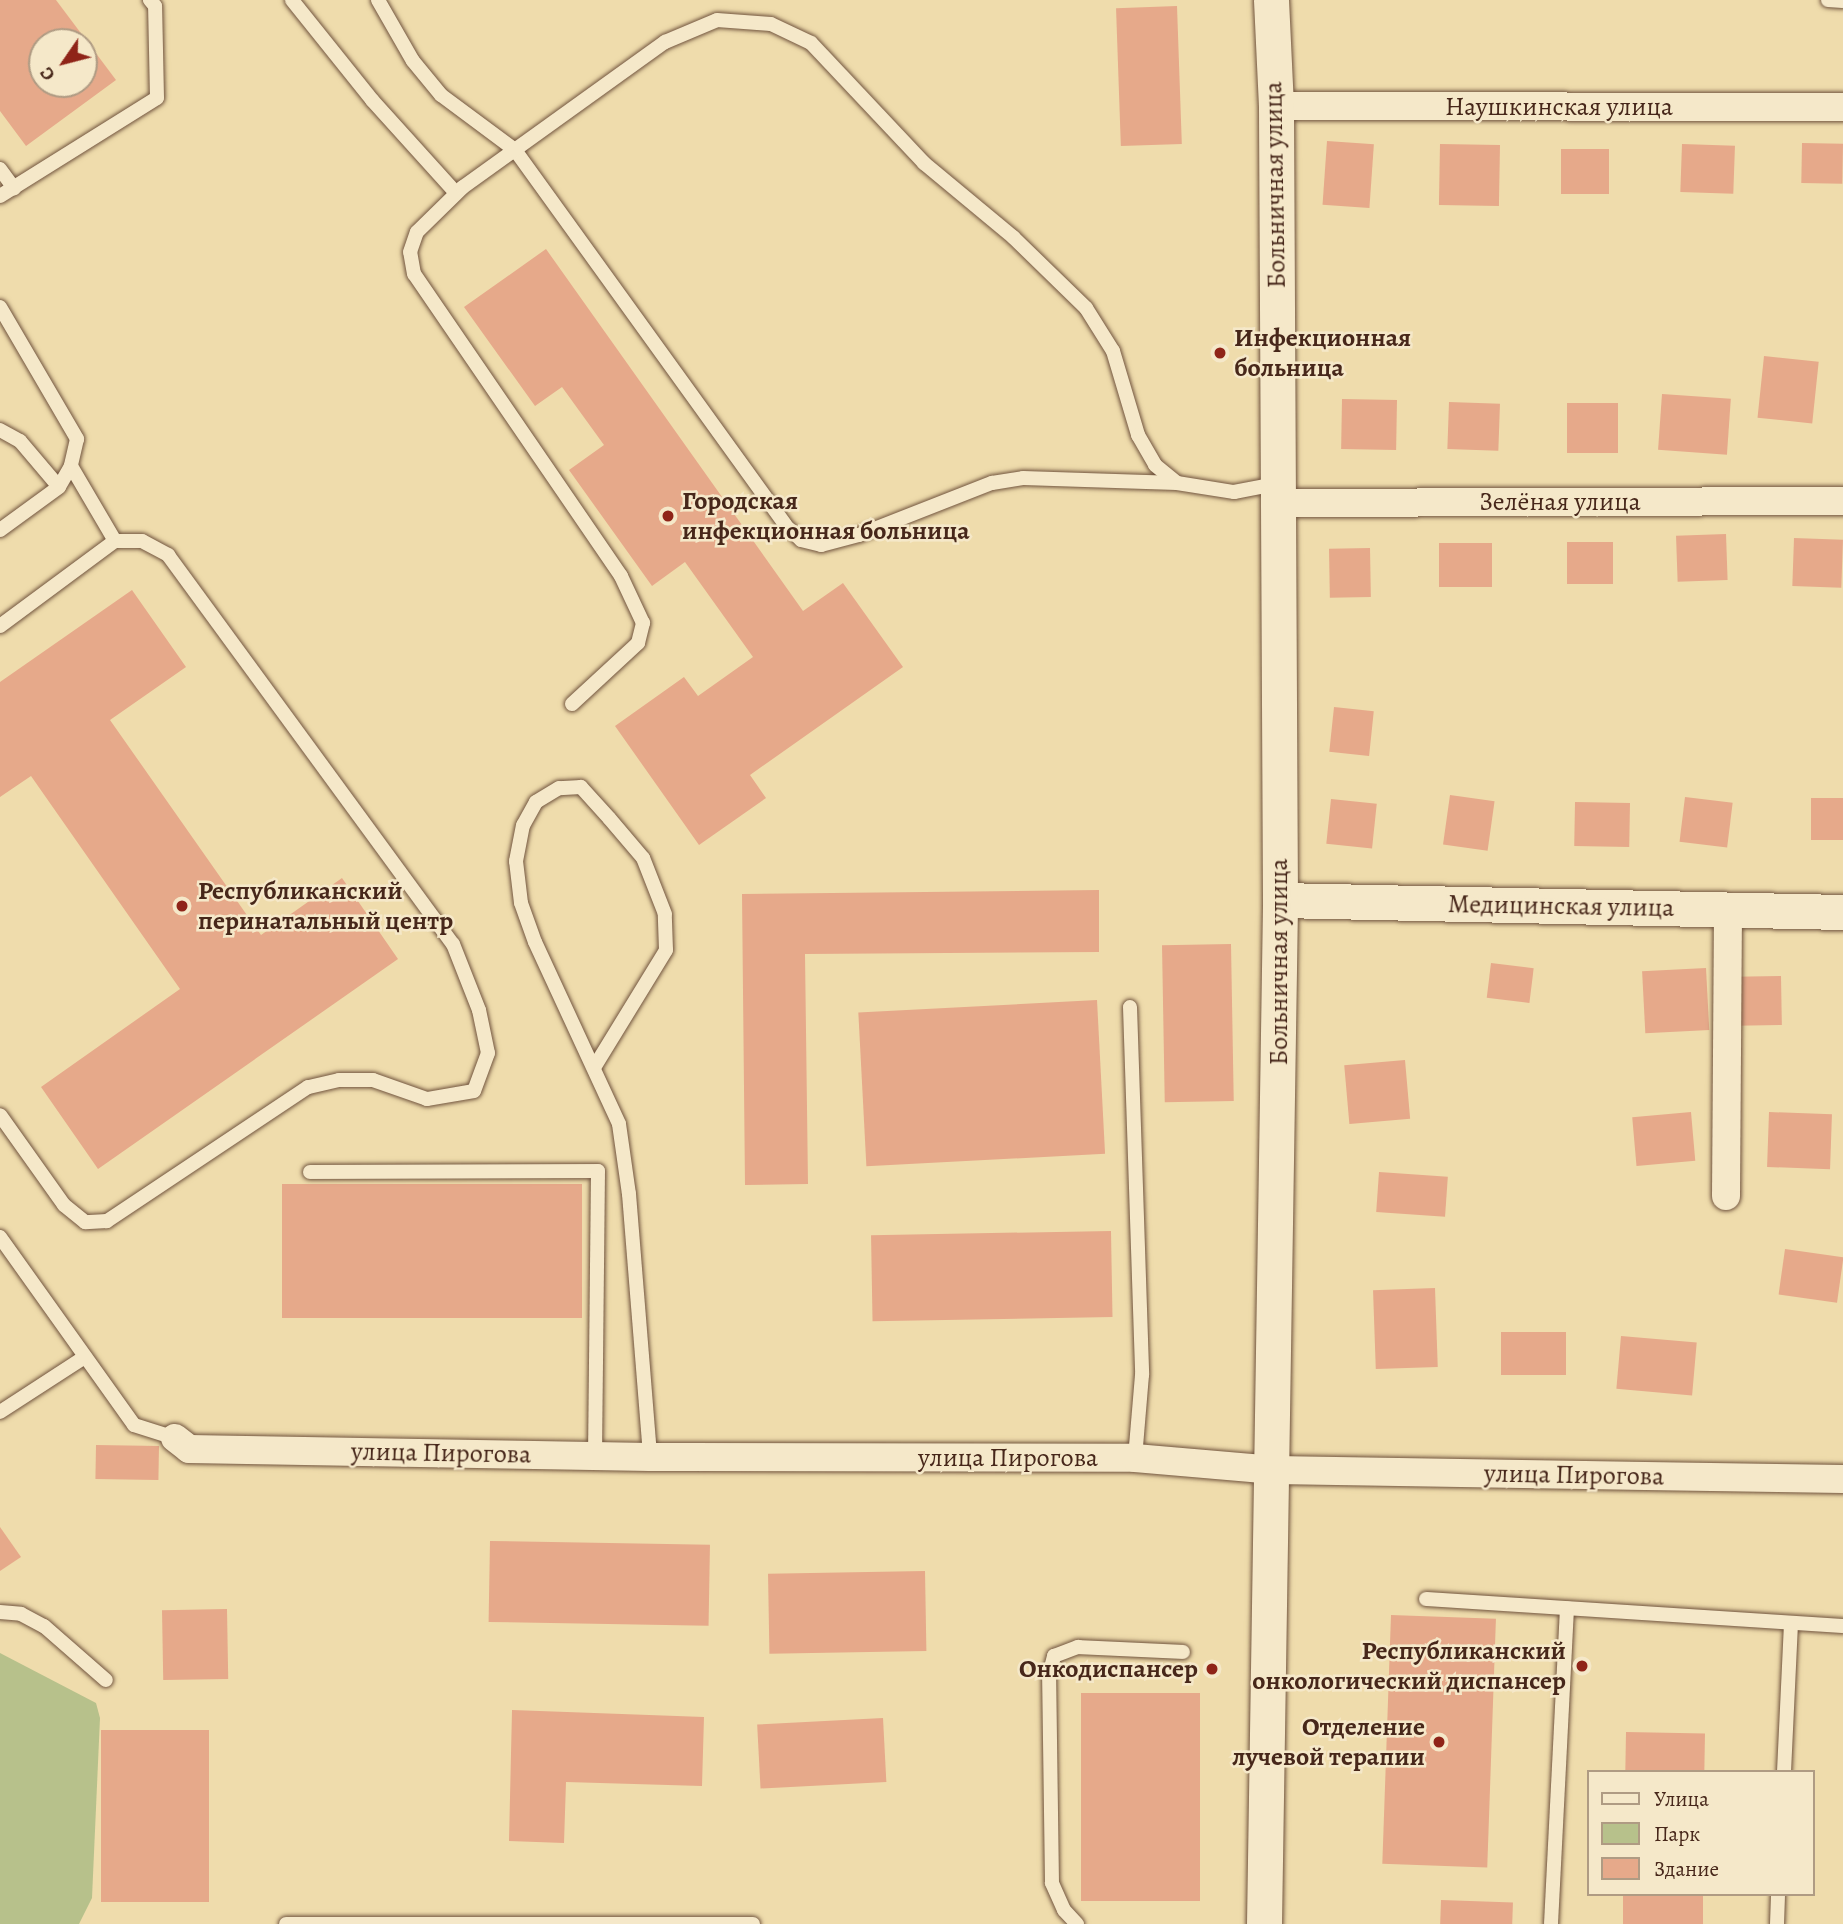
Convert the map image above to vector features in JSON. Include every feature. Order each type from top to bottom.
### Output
[{"type":"street","name":"Больничная улица","points":[[1264,1924],[1274,1470],[1280,901],[1276,106],[1271,0]]},
{"type":"street","name":"Наушкинская улица","points":[[1276,106],[1843,107]]},
{"type":"street","name":"Зелёная улица","points":[[1276,494],[1843,501]]},
{"type":"street","name":"Медицинская улица","points":[[1280,901],[1843,912]]},
{"type":"street","points":[[1726,1196],[1728,909]]},
{"type":"street","name":"улица Пирогова","points":[[175,1438],[189,1449],[650,1457],[1135,1458],[1274,1470],[1843,1479]]},
{"type":"lane","points":[[0,197],[157,97],[155,6],[150,0]]},
{"type":"lane","points":[[292,0],[372,100],[456,193]]},
{"type":"lane","points":[[378,0],[414,61],[441,95],[515,150],[785,525],[801,540],[821,545],[992,483],[1023,478],[1177,483],[1234,492],[1276,494]]},
{"type":"lane","points":[[1828,0],[1843,1]]},
{"type":"lane","points":[[572,704],[638,643],[643,623],[621,576],[414,274],[410,252],[417,232],[456,193],[665,42],[717,20],[771,24],[811,43],[924,163],[1013,237],[1086,308],[1113,351],[1138,435],[1156,465],[1177,483]]},
{"type":"lane","points":[[0,169],[14,188]]},
{"type":"lane","points":[[0,307],[77,439],[71,466],[59,487],[0,530]]},
{"type":"lane","points":[[0,430],[20,441],[59,487]]},
{"type":"lane","points":[[71,466],[116,541]]},
{"type":"lane","points":[[0,626],[116,541],[142,541],[168,555],[453,944],[479,1010],[488,1053],[474,1091],[427,1099],[373,1080],[339,1080],[308,1087],[107,1221],[85,1222],[64,1205],[0,1115]]},
{"type":"lane","points":[[595,1066],[666,950],[666,914],[643,858],[581,787],[559,788],[536,802],[523,825],[516,861],[522,903],[535,942],[595,1066],[619,1124],[629,1194],[650,1457]]},
{"type":"lane","points":[[1130,1007],[1142,1375],[1135,1458]]},
{"type":"lane","points":[[310,1171],[598,1171],[595,1456]]},
{"type":"lane","points":[[0,1237],[83,1358],[134,1425],[175,1438]]},
{"type":"lane","points":[[0,1412],[83,1358]]},
{"type":"lane","points":[[1426,1599],[1843,1626]]},
{"type":"lane","points":[[1551,1924],[1567,1608]]},
{"type":"lane","points":[[0,1612],[21,1614],[44,1626],[106,1680]]},
{"type":"lane","points":[[1784,1770],[1791,1623]]},
{"type":"lane","points":[[1077,1924],[1064,1910],[1052,1883],[1049,1675],[1054,1656],[1078,1647],[1183,1652]]},
{"type":"lane","points":[[1777,1924],[1778,1896]]},
{"type":"lane","points":[[286,1924],[752,1924]]},
{"type":"green space","points":[[0,1653],[96,1703],[100,1718],[92,1898],[79,1924],[0,1924]]},
{"type":"building","points":[[0,0],[56,0],[77,28],[28,28],[28,98],[91,98],[26,146],[0,111]]},
{"type":"building","points":[[1177,6],[1182,144],[1121,146],[1116,8]]},
{"type":"building","points":[[98,56],[116,80],[98,93]]},
{"type":"building","points":[[1327,141],[1374,144],[1369,208],[1323,205]]},
{"type":"building","points":[[1802,143],[1843,144],[1842,184],[1801,183]]},
{"type":"building","points":[[1440,144],[1500,145],[1499,206],[1439,205]]},
{"type":"building","points":[[1682,144],[1735,146],[1733,194],[1680,192]]},
{"type":"building","points":[[1561,149],[1609,149],[1609,194],[1561,194]]},
{"type":"building","name":"Городская инфекционная больница","points":[[546,249],[803,611],[843,583],[903,667],[750,775],[766,798],[699,845],[615,726],[684,677],[698,696],[753,657],[685,562],[652,586],[569,470],[604,445],[562,387],[535,406],[464,307]]},
{"type":"building","points":[[1764,356],[1819,362],[1812,423],[1758,418]]},
{"type":"building","points":[[1662,394],[1731,399],[1727,455],[1658,450]]},
{"type":"building","points":[[1342,399],[1397,400],[1396,450],[1341,449]]},
{"type":"building","points":[[1449,402],[1500,404],[1498,451],[1447,449]]},
{"type":"building","points":[[1567,403],[1618,403],[1618,453],[1567,453]]},
{"type":"building","points":[[1726,534],[1728,580],[1678,582],[1676,536]]},
{"type":"building","points":[[1794,538],[1843,540],[1841,588],[1792,586]]},
{"type":"building","points":[[1567,542],[1613,542],[1613,584],[1567,584]]},
{"type":"building","points":[[1439,543],[1492,543],[1492,587],[1439,587]]},
{"type":"building","points":[[1370,548],[1371,597],[1330,598],[1329,549]]},
{"type":"building","name":"Республиканский перинатальный центр","points":[[132,590],[186,667],[110,720],[261,935],[342,878],[398,959],[98,1169],[41,1087],[180,989],[31,776],[0,797],[0,682]]},
{"type":"building","points":[[1334,707],[1374,711],[1369,756],[1329,752]]},
{"type":"building","points":[[1450,795],[1495,801],[1488,851],[1443,845]]},
{"type":"building","points":[[1685,797],[1733,803],[1727,848],[1680,842]]},
{"type":"building","points":[[1811,798],[1843,798],[1843,840],[1811,840]]},
{"type":"building","points":[[1331,799],[1377,804],[1372,849],[1326,844]]},
{"type":"building","points":[[1575,802],[1630,803],[1629,847],[1574,846]]},
{"type":"building","points":[[1099,890],[1099,952],[805,954],[808,1184],[745,1185],[742,894]]},
{"type":"building","points":[[1231,944],[1234,1101],[1165,1102],[1162,945]]},
{"type":"building","points":[[1491,963],[1534,968],[1529,1003],[1487,998]]},
{"type":"building","points":[[1706,968],[1709,1030],[1645,1033],[1642,971]]},
{"type":"building","points":[[1781,976],[1782,1025],[1736,1026],[1735,977]]},
{"type":"building","points":[[1097,1000],[1105,1154],[866,1166],[858,1013]]},
{"type":"building","points":[[1405,1060],[1410,1119],[1349,1124],[1344,1065]]},
{"type":"building","points":[[1691,1112],[1695,1161],[1636,1166],[1632,1117]]},
{"type":"building","points":[[1769,1112],[1832,1114],[1830,1169],[1767,1167]]},
{"type":"building","points":[[1379,1172],[1448,1177],[1445,1217],[1376,1212]]},
{"type":"building","points":[[282,1184],[582,1184],[582,1318],[282,1318]]},
{"type":"building","points":[[1111,1231],[1113,1317],[873,1321],[871,1235]]},
{"type":"building","points":[[1785,1249],[1843,1257],[1837,1303],[1779,1295]]},
{"type":"building","points":[[1435,1288],[1438,1367],[1376,1369],[1373,1290]]},
{"type":"building","points":[[1501,1332],[1566,1332],[1566,1375],[1501,1375]]},
{"type":"building","points":[[1621,1336],[1697,1343],[1692,1395],[1616,1389]]},
{"type":"building","points":[[96,1445],[159,1446],[158,1480],[95,1479]]},
{"type":"building","points":[[0,1527],[21,1557],[0,1571]]},
{"type":"building","points":[[490,1541],[710,1545],[709,1626],[489,1622]]},
{"type":"building","points":[[925,1571],[926,1651],[769,1654],[768,1574]]},
{"type":"building","points":[[227,1609],[228,1679],[163,1680],[162,1610]]},
{"type":"building","name":"Отделение лучевой терапии","points":[[1391,1615],[1496,1619],[1487,1868],[1382,1864]]},
{"type":"building","points":[[1081,1693],[1200,1693],[1200,1901],[1081,1901]]},
{"type":"building","points":[[512,1710],[704,1717],[702,1786],[566,1782],[564,1843],[509,1841]]},
{"type":"building","points":[[883,1718],[886,1782],[761,1789],[757,1725]]},
{"type":"building","points":[[101,1730],[209,1730],[209,1902],[101,1902]]},
{"type":"building","points":[[1626,1732],[1705,1733],[1704,1770],[1625,1770]]},
{"type":"building","points":[[1623,1896],[1703,1896],[1703,1924],[1623,1924]]},
{"type":"building","points":[[1441,1900],[1513,1903],[1512,1924],[1440,1924]]},
{"type":"place","name":"Инфекционная больница","points":[[1220,353]]},
{"type":"place","name":"Городская инфекционная больница","points":[[668,516]]},
{"type":"place","name":"Республиканский перинатальный центр","points":[[182,906]]},
{"type":"place","name":"Республиканский онкологический диспансер","points":[[1582,1666]]},
{"type":"place","name":"Онкодиспансер","points":[[1212,1669]]},
{"type":"place","name":"Отделение лучевой терапии","points":[[1439,1742]]}]
